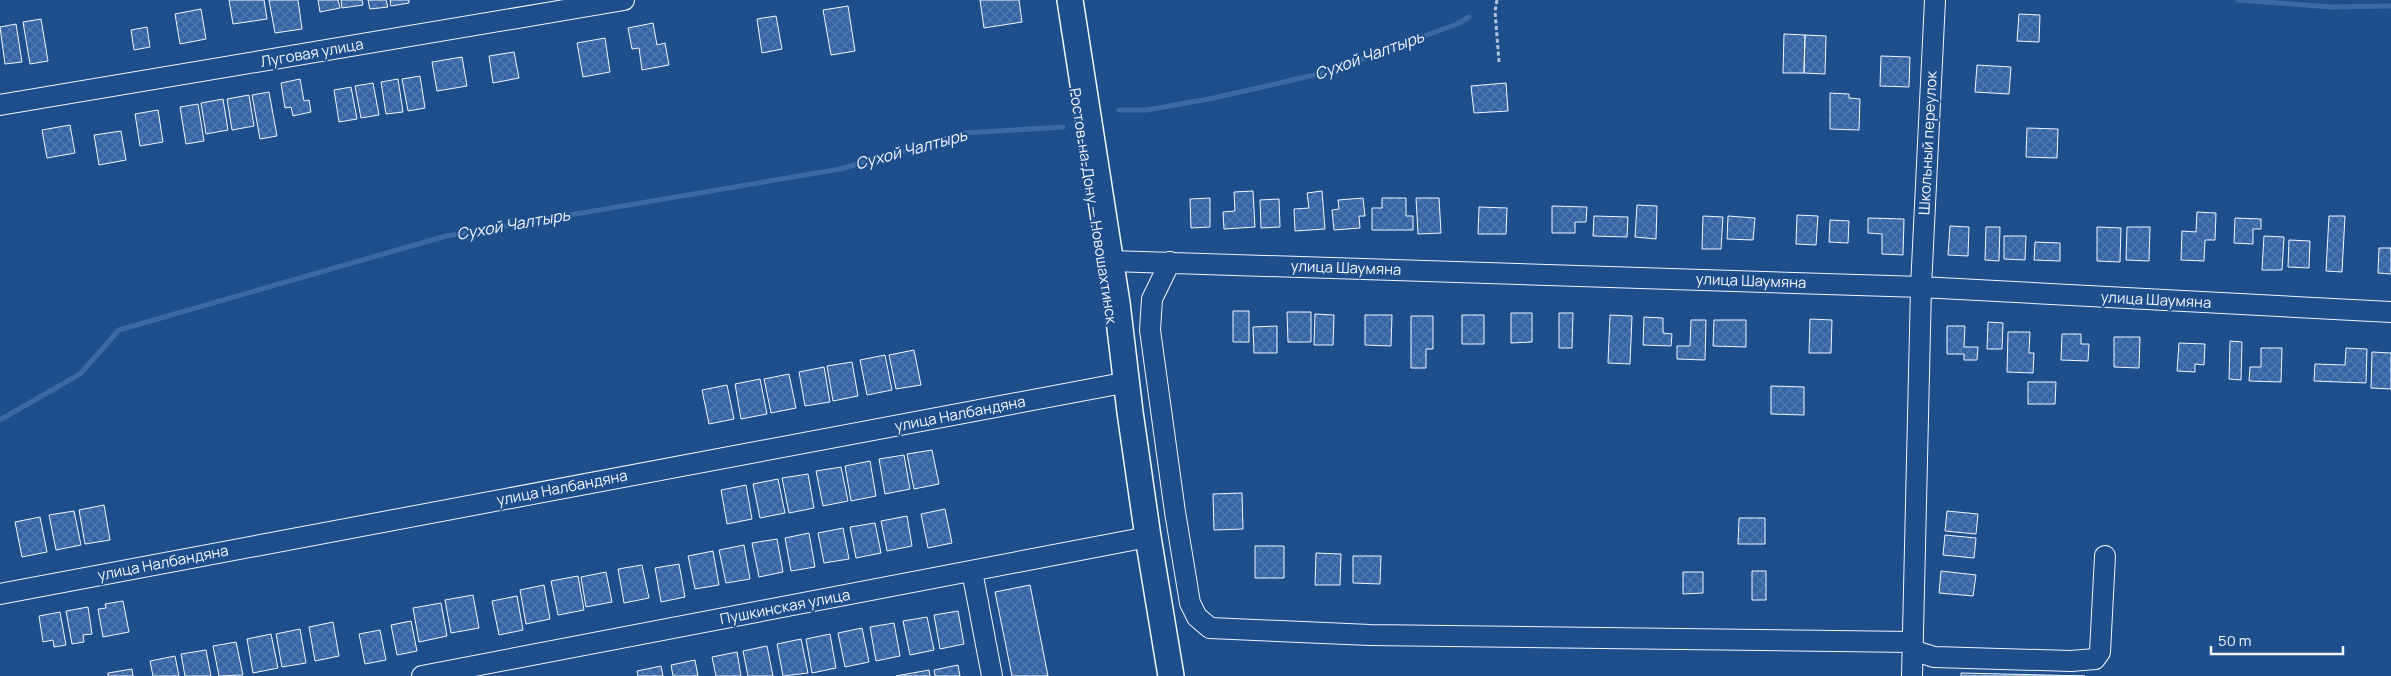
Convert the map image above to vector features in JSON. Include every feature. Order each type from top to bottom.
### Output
[{"type":"main road","name":"Ростов-на-Дону — Новошахтинск","points":[[1061,0],[1108,305],[1130,412]]},
{"type":"main road","name":"Ростов-на-Дону — Новошахтинск","points":[[1070,0],[1110,261],[1148,537],[1171,676]]},
{"type":"street","name":"Луговая улица","points":[[0,105],[624,0]]},
{"type":"street","name":"Школьный переулок","points":[[1912,676],[1921,287],[1935,0]]},
{"type":"street","name":"улица Шаумяна","points":[[1110,261],[1921,287],[2391,312]]},
{"type":"street","points":[[1170,262],[1152,299],[1150,312],[1152,357],[1190,603],[1197,617],[1210,628],[1370,635],[1912,646],[1934,657],[2071,661],[2095,659],[2100,652],[2105,556]]},
{"type":"street","name":"улица Налбандяна","points":[[0,594],[1123,383]]},
{"type":"street","name":"Пушкинская улица","points":[[422,676],[1148,537]]},
{"type":"street","points":[[972,571],[992,676]]},
{"type":"path","points":[[1497,0],[1495,11],[1499,62]]},
{"type":"building","points":[[229,0],[264,0],[267,19],[233,24]]},
{"type":"building","points":[[269,0],[298,0],[302,29],[275,33]]},
{"type":"building","points":[[318,0],[338,0],[340,8],[320,12]]},
{"type":"building","points":[[341,0],[362,0],[363,5],[342,8]]},
{"type":"building","points":[[368,0],[386,0],[388,7],[370,9]]},
{"type":"building","points":[[390,0],[409,0],[409,3],[391,6]]},
{"type":"building","points":[[980,0],[1019,0],[1022,22],[984,28]]},
{"type":"building","points":[[848,6],[855,51],[831,55],[823,10]]},
{"type":"building","points":[[201,9],[206,39],[180,44],[175,14]]},
{"type":"building","points":[[2019,14],[2040,15],[2039,42],[2017,41]]},
{"type":"building","points":[[776,16],[782,49],[762,53],[757,19]]},
{"type":"building","points":[[41,19],[48,61],[30,64],[23,22]]},
{"type":"building","points":[[653,23],[657,45],[665,43],[669,65],[642,70],[639,48],[632,49],[628,28]]},
{"type":"building","points":[[16,24],[22,62],[5,64],[0,27]]},
{"type":"building","points":[[147,27],[150,47],[134,50],[131,30]]},
{"type":"building","points":[[1784,34],[1805,35],[1804,73],[1783,73]]},
{"type":"building","points":[[1805,35],[1826,36],[1825,74],[1804,73]]},
{"type":"building","points":[[605,38],[610,72],[583,77],[577,43]]},
{"type":"building","points":[[514,52],[519,78],[493,83],[489,56]]},
{"type":"building","points":[[1881,56],[1910,57],[1909,87],[1880,86]]},
{"type":"building","points":[[462,57],[467,86],[437,91],[432,62]]},
{"type":"building","points":[[1977,65],[2011,67],[2009,94],[1975,92]]},
{"type":"building","points":[[420,76],[425,108],[408,111],[402,79]]},
{"type":"building","points":[[300,79],[304,101],[309,100],[311,112],[293,116],[291,107],[285,108],[281,83]]},
{"type":"building","points":[[398,79],[403,112],[386,114],[381,82]]},
{"type":"building","points":[[373,83],[379,115],[361,118],[355,86]]},
{"type":"building","points":[[1506,83],[1508,111],[1474,113],[1471,86]]},
{"type":"building","points":[[351,87],[357,119],[339,122],[334,90]]},
{"type":"building","points":[[269,92],[277,136],[260,139],[252,95]]},
{"type":"building","points":[[1830,93],[1849,94],[1849,98],[1860,99],[1859,130],[1830,129]]},
{"type":"building","points":[[249,95],[254,126],[232,130],[227,99]]},
{"type":"building","points":[[223,99],[228,130],[206,134],[201,103]]},
{"type":"building","points":[[198,104],[204,141],[186,144],[180,107]]},
{"type":"building","points":[[158,110],[163,142],[140,146],[135,114]]},
{"type":"building","points":[[70,125],[75,153],[47,158],[42,130]]},
{"type":"building","points":[[2027,128],[2058,129],[2057,158],[2026,157]]},
{"type":"building","points":[[121,131],[126,160],[99,165],[94,135]]},
{"type":"building","points":[[1253,191],[1255,227],[1224,229],[1223,212],[1235,211],[1234,192]]},
{"type":"building","points":[[1322,191],[1325,229],[1295,231],[1294,209],[1309,208],[1307,193]]},
{"type":"building","points":[[1210,198],[1210,227],[1191,228],[1190,199]]},
{"type":"building","points":[[1363,198],[1365,216],[1359,216],[1360,228],[1334,230],[1332,210],[1339,209],[1338,200]]},
{"type":"building","points":[[1382,198],[1406,198],[1406,216],[1413,216],[1413,230],[1372,230],[1372,208],[1382,208]]},
{"type":"building","points":[[1416,198],[1439,198],[1441,233],[1418,234]]},
{"type":"building","points":[[1279,199],[1280,227],[1261,228],[1260,200]]},
{"type":"building","points":[[1637,205],[1657,206],[1656,239],[1635,237]]},
{"type":"building","points":[[1552,206],[1587,207],[1586,222],[1575,222],[1575,233],[1552,233]]},
{"type":"building","points":[[1479,207],[1507,208],[1506,234],[1478,234]]},
{"type":"building","points":[[2197,212],[2216,213],[2215,240],[2205,240],[2204,261],[2181,260],[2182,231],[2196,232]]},
{"type":"building","points":[[1797,215],[1818,216],[1816,245],[1796,244]]},
{"type":"building","points":[[1594,216],[1628,217],[1627,237],[1593,236]]},
{"type":"building","points":[[1703,216],[1723,217],[1721,249],[1702,249]]},
{"type":"building","points":[[1728,216],[1755,218],[1753,240],[1727,239]]},
{"type":"building","points":[[2329,216],[2345,216],[2342,272],[2326,271]]},
{"type":"building","points":[[1868,218],[1904,219],[1903,255],[1882,254],[1882,234],[1868,233]]},
{"type":"building","points":[[2235,218],[2261,219],[2261,229],[2253,229],[2253,244],[2234,243]]},
{"type":"building","points":[[1830,220],[1849,221],[1848,243],[1829,242]]},
{"type":"building","points":[[1950,226],[1969,227],[1968,256],[1948,255]]},
{"type":"building","points":[[1986,227],[2000,227],[1999,261],[1985,260]]},
{"type":"building","points":[[2097,227],[2121,228],[2120,262],[2097,261]]},
{"type":"building","points":[[2127,227],[2150,227],[2149,261],[2126,260]]},
{"type":"building","points":[[2004,236],[2026,236],[2025,260],[2004,259]]},
{"type":"building","points":[[2264,236],[2284,237],[2282,270],[2262,270]]},
{"type":"building","points":[[2289,240],[2310,241],[2309,268],[2288,267]]},
{"type":"building","points":[[2035,242],[2060,243],[2060,261],[2034,260]]},
{"type":"building","points":[[2379,248],[2391,248],[2391,274],[2378,273]]},
{"type":"building","points":[[1233,311],[1249,311],[1249,342],[1233,342]]},
{"type":"building","points":[[1287,312],[1311,312],[1311,342],[1288,342]]},
{"type":"building","points":[[1511,313],[1532,313],[1532,342],[1511,343]]},
{"type":"building","points":[[1559,313],[1573,313],[1572,348],[1559,348]]},
{"type":"building","points":[[1315,314],[1334,315],[1333,345],[1314,345]]},
{"type":"building","points":[[1365,315],[1392,315],[1391,346],[1365,345]]},
{"type":"building","points":[[1462,315],[1484,315],[1484,344],[1462,344]]},
{"type":"building","points":[[1610,315],[1632,316],[1630,364],[1608,363]]},
{"type":"building","points":[[1411,316],[1433,316],[1433,349],[1426,349],[1426,368],[1411,368]]},
{"type":"building","points":[[1644,317],[1663,318],[1663,333],[1672,334],[1671,346],[1643,345]]},
{"type":"building","points":[[1810,319],[1832,320],[1831,353],[1809,353]]},
{"type":"building","points":[[1691,320],[1706,320],[1705,360],[1677,359],[1677,346],[1690,346]]},
{"type":"building","points":[[1714,320],[1746,320],[1746,347],[1713,346]]},
{"type":"building","points":[[1988,322],[2003,323],[2002,349],[1987,349]]},
{"type":"building","points":[[1277,326],[1277,353],[1254,353],[1253,327]]},
{"type":"building","points":[[1947,326],[1965,326],[1964,347],[1978,347],[1977,360],[1964,360],[1964,354],[1947,354]]},
{"type":"building","points":[[2008,332],[2030,332],[2029,353],[2034,353],[2033,373],[2007,372]]},
{"type":"building","points":[[2062,334],[2081,334],[2081,344],[2089,344],[2088,361],[2061,360]]},
{"type":"building","points":[[2114,337],[2140,337],[2139,368],[2114,367]]},
{"type":"building","points":[[2230,341],[2242,342],[2241,380],[2229,379]]},
{"type":"building","points":[[2179,343],[2205,344],[2204,365],[2195,364],[2195,372],[2177,371]]},
{"type":"building","points":[[2261,348],[2282,348],[2281,382],[2249,381],[2250,367],[2261,367]]},
{"type":"building","points":[[2346,348],[2367,349],[2366,383],[2314,381],[2315,364],[2345,365]]},
{"type":"building","points":[[914,350],[921,385],[896,389],[889,355]]},
{"type":"building","points":[[2372,352],[2391,353],[2391,389],[2371,388]]},
{"type":"building","points":[[885,355],[892,390],[867,395],[860,360]]},
{"type":"building","points":[[852,362],[858,396],[833,401],[827,366]]},
{"type":"building","points":[[824,367],[830,402],[805,406],[799,372]]},
{"type":"building","points":[[789,374],[796,408],[771,413],[764,379]]},
{"type":"building","points":[[760,379],[767,414],[741,419],[735,384]]},
{"type":"building","points":[[2028,382],[2056,382],[2055,404],[2028,404]]},
{"type":"building","points":[[727,385],[734,419],[709,424],[702,390]]},
{"type":"building","points":[[1771,386],[1804,387],[1804,415],[1771,414]]},
{"type":"building","points":[[932,450],[939,484],[914,489],[907,454]]},
{"type":"building","points":[[904,455],[910,489],[885,494],[879,459]]},
{"type":"building","points":[[870,461],[876,496],[851,501],[845,466]]},
{"type":"building","points":[[841,467],[848,501],[823,506],[816,471]]},
{"type":"building","points":[[808,474],[814,508],[789,513],[782,478]]},
{"type":"building","points":[[778,479],[785,513],[760,518],[753,484]]},
{"type":"building","points":[[746,485],[752,519],[727,524],[721,490]]},
{"type":"building","points":[[1242,493],[1243,529],[1214,530],[1213,494]]},
{"type":"building","points":[[104,505],[110,540],[85,544],[79,510]]},
{"type":"building","points":[[945,509],[952,543],[928,548],[921,514]]},
{"type":"building","points":[[74,511],[81,545],[56,550],[49,515]]},
{"type":"building","points":[[1947,511],[1978,514],[1976,534],[1945,531]]},
{"type":"building","points":[[907,516],[912,546],[887,551],[881,521]]},
{"type":"building","points":[[40,517],[47,552],[22,557],[15,522]]},
{"type":"building","points":[[1739,518],[1765,518],[1765,544],[1738,544]]},
{"type":"building","points":[[875,523],[881,553],[856,558],[850,527]]},
{"type":"building","points":[[843,528],[849,559],[824,563],[818,533]]},
{"type":"building","points":[[809,533],[815,567],[791,571],[785,538]]},
{"type":"building","points":[[1945,535],[1976,538],[1974,558],[1943,555]]},
{"type":"building","points":[[777,539],[783,572],[759,577],[752,543]]},
{"type":"building","points":[[744,545],[750,579],[726,583],[719,550]]},
{"type":"building","points":[[1255,546],[1284,546],[1284,578],[1255,578]]},
{"type":"building","points":[[713,551],[719,585],[695,589],[688,556]]},
{"type":"building","points":[[1316,553],[1341,554],[1340,585],[1315,585]]},
{"type":"building","points":[[1353,556],[1381,556],[1380,584],[1353,583]]},
{"type":"building","points":[[679,564],[685,597],[661,602],[655,568]]},
{"type":"building","points":[[642,565],[649,598],[624,603],[618,569]]},
{"type":"building","points":[[1752,571],[1766,571],[1766,600],[1752,600]]},
{"type":"building","points":[[1941,571],[1976,575],[1973,596],[1939,593]]},
{"type":"building","points":[[606,572],[612,602],[586,607],[581,577]]},
{"type":"building","points":[[1683,572],[1703,572],[1703,593],[1683,594]]},
{"type":"building","points":[[578,576],[584,610],[558,615],[551,581]]},
{"type":"building","points":[[544,585],[550,619],[526,624],[520,590]]},
{"type":"building","points":[[1030,585],[1048,676],[1012,676],[995,592]]},
{"type":"building","points":[[473,595],[479,628],[451,633],[445,600]]},
{"type":"building","points":[[517,596],[523,630],[499,635],[492,601]]},
{"type":"building","points":[[123,601],[129,632],[103,637],[98,609],[106,608],[105,604]]},
{"type":"building","points":[[441,603],[447,636],[419,642],[413,608]]},
{"type":"building","points":[[88,607],[92,634],[83,635],[84,642],[72,644],[66,611]]},
{"type":"building","points":[[958,611],[964,644],[940,649],[934,615]]},
{"type":"building","points":[[60,612],[66,645],[54,647],[53,640],[43,642],[39,616]]},
{"type":"building","points":[[927,617],[934,650],[910,655],[903,621]]},
{"type":"building","points":[[411,621],[417,651],[397,655],[391,625]]},
{"type":"building","points":[[333,622],[339,656],[315,661],[309,627]]},
{"type":"building","points":[[894,623],[900,656],[876,661],[870,627]]},
{"type":"building","points":[[862,628],[869,662],[845,667],[838,633]]},
{"type":"building","points":[[300,629],[306,663],[282,667],[276,634]]},
{"type":"building","points":[[380,630],[386,660],[365,664],[359,634]]},
{"type":"building","points":[[271,634],[278,668],[253,673],[247,639]]},
{"type":"building","points":[[830,634],[836,668],[812,673],[806,639]]},
{"type":"building","points":[[801,639],[808,673],[783,676],[777,644]]},
{"type":"building","points":[[236,642],[243,675],[219,676],[213,646]]},
{"type":"building","points":[[767,646],[773,676],[748,676],[743,651]]},
{"type":"building","points":[[206,650],[211,676],[185,676],[181,654]]},
{"type":"building","points":[[737,652],[741,676],[716,676],[712,657]]},
{"type":"building","points":[[175,656],[179,676],[153,676],[150,661]]},
{"type":"building","points":[[695,660],[698,676],[673,676],[671,665]]},
{"type":"building","points":[[958,665],[960,676],[935,676],[934,670]]},
{"type":"building","points":[[661,666],[663,676],[638,676],[637,671]]},
{"type":"building","points":[[132,669],[133,676],[108,676],[108,673]]},
{"type":"building","points":[[929,670],[930,676],[896,676]]},
{"type":"building","points":[[1961,673],[2085,676],[1961,676]]},
{"type":"waterway","name":"Сухой Чалтырь","points":[[2238,0],[2331,7],[2391,6]]},
{"type":"waterway","name":"Сухой Чалтырь","points":[[1119,110],[1147,110],[1214,98],[1327,72],[1457,24],[1469,17]]},
{"type":"waterway","name":"Сухой Чалтырь","points":[[0,420],[80,374],[119,330],[446,236],[840,169],[965,133],[1063,127]]}]
